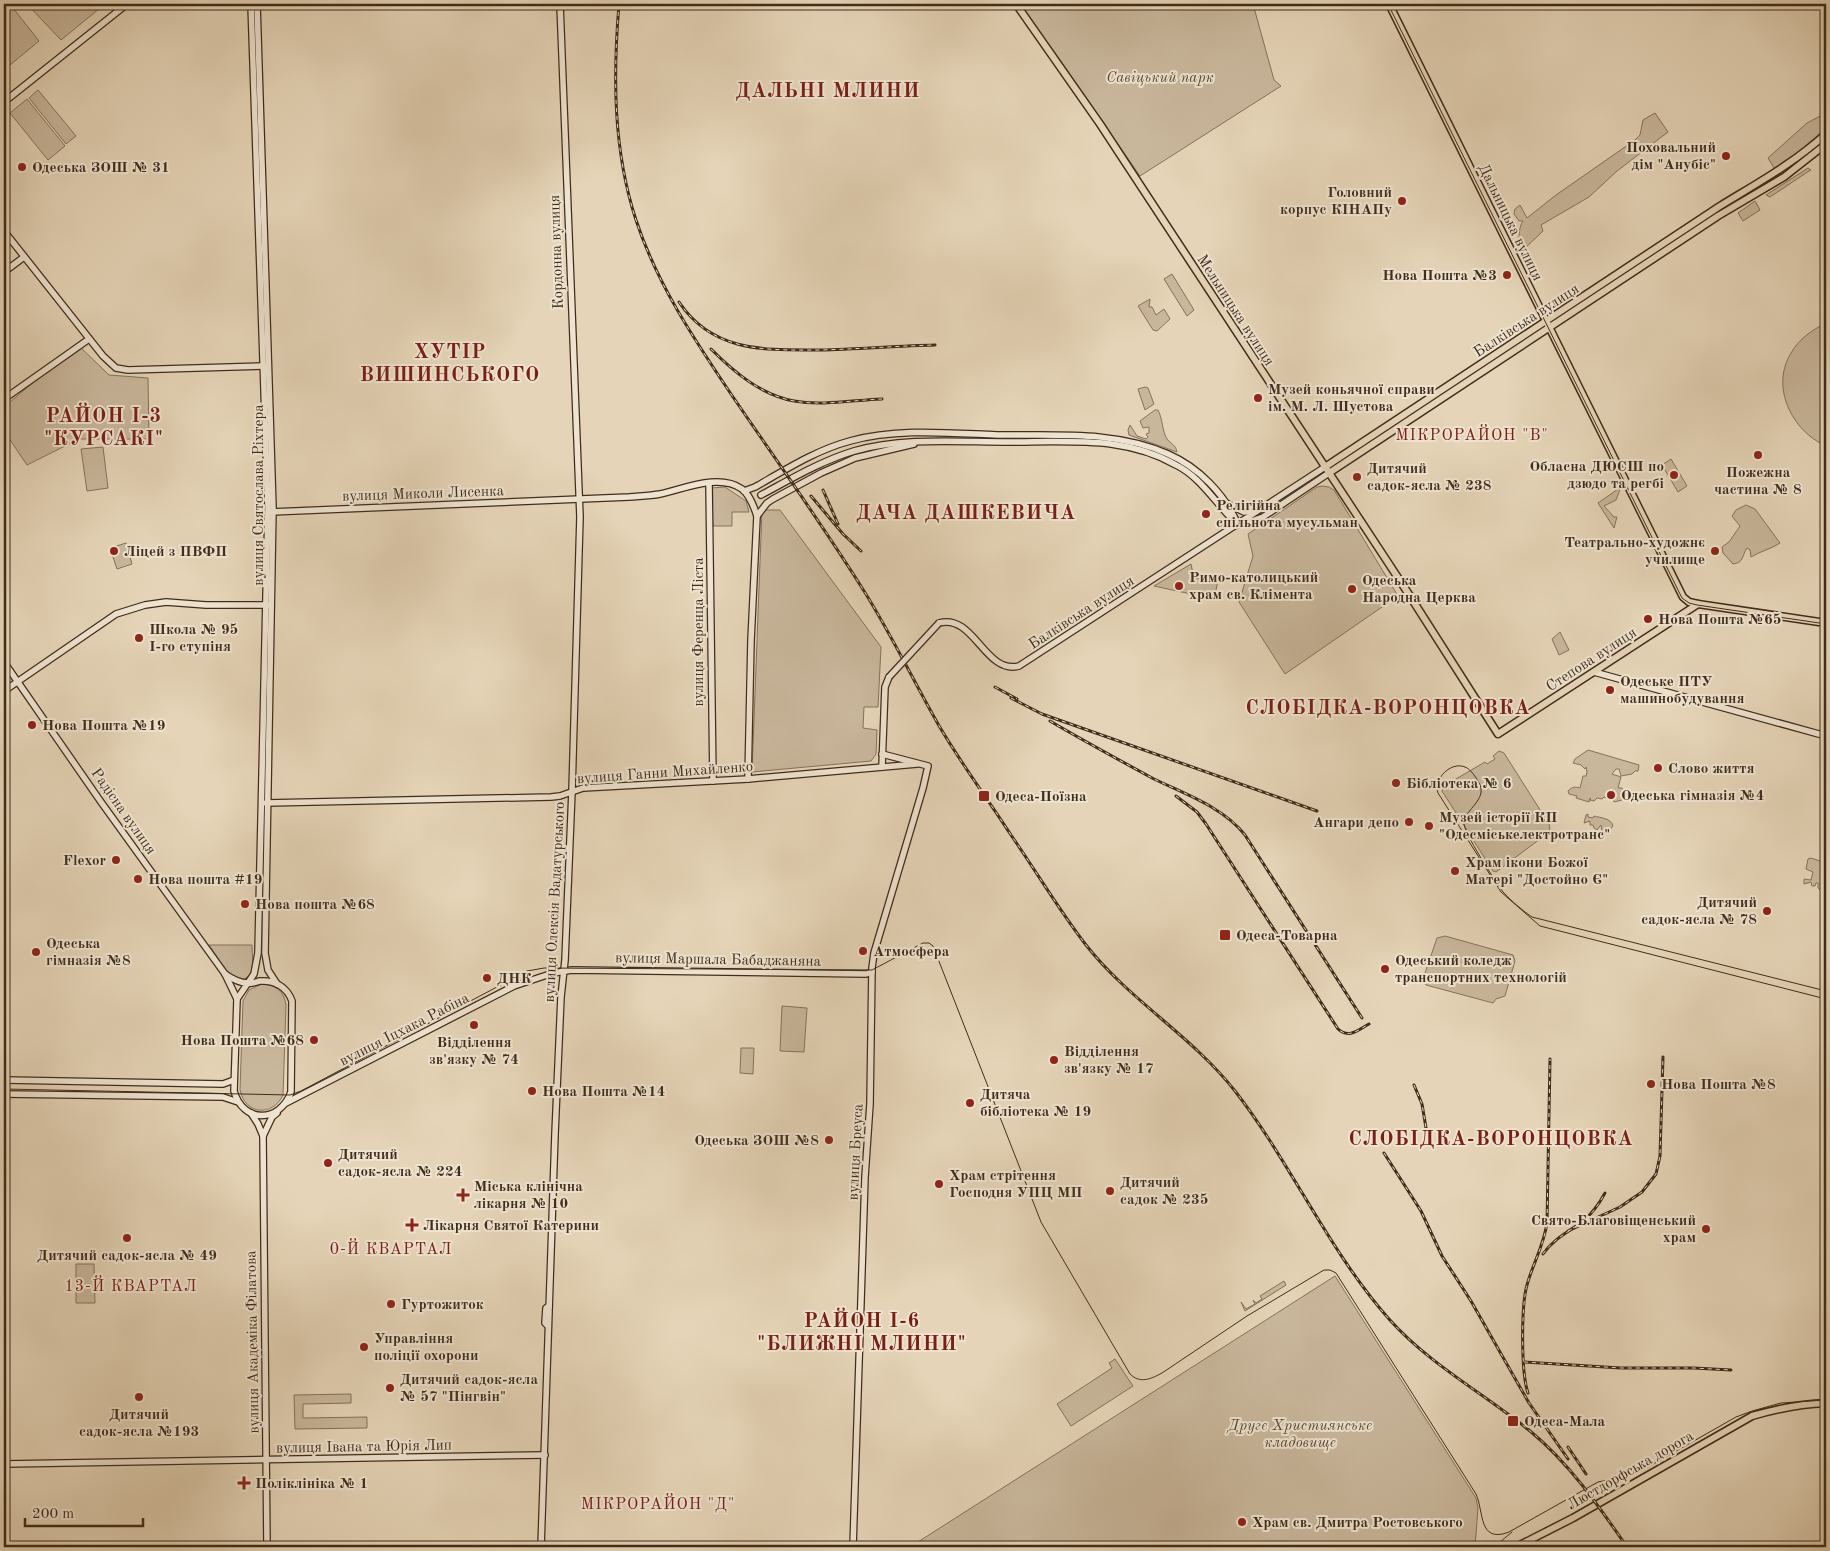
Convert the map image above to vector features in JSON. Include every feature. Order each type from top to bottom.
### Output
[{"type":"main road","name":"Мельницька вулиця","points":[[1016,4],[1100,124],[1410,596],[1498,734]]},
{"type":"main road","name":"Дальницька вулиця","points":[[1389,4],[1684,598]]},
{"type":"main road","name":"Балківська вулиця","points":[[1548,325],[1725,203],[1780,171],[1826,134]]},
{"type":"main road","name":"Балківська вулиця","points":[[1327,470],[1718,216],[1784,177],[1826,144]]},
{"type":"main road","points":[[1684,598],[1689,602],[1698,604],[1826,623]]},
{"type":"main road","points":[[1679,616],[1684,605],[1684,598]]},
{"type":"main road","name":"Степова вулиця","points":[[1498,734],[1698,604]]},
{"type":"main road","name":"Люстдорфська дорога","points":[[1516,1547],[1594,1506],[1741,1421],[1758,1414],[1803,1404],[1826,1403]]},
{"type":"street","points":[[4,102],[128,4]]},
{"type":"street","name":"вулиця Святослава Ріхтера","points":[[251,4],[270,512]]},
{"type":"street","name":"вулиця Святослава Ріхтера","points":[[257,4],[270,512],[265,804],[265,953],[268,970],[277,984],[289,993],[292,1001],[291,1092],[286,1103]]},
{"type":"street","name":"Кордонна вулиця","points":[[560,4],[579,500]]},
{"type":"street","points":[[4,231],[89,339],[116,368],[128,370],[264,366]]},
{"type":"street","points":[[4,272],[24,257]]},
{"type":"street","points":[[4,400],[89,339]]},
{"type":"street","points":[[748,779],[751,640],[757,516],[744,491],[759,485],[822,451],[849,441],[878,435],[942,434],[1106,438],[1143,445],[1179,459],[1194,469],[1228,504],[1238,525]]},
{"type":"street","points":[[761,496],[810,468],[840,456],[892,443],[928,441],[1111,444],[1142,451],[1176,465],[1187,472],[1238,525]]},
{"type":"street","points":[[757,516],[767,503],[821,473],[855,458],[928,441]]},
{"type":"street","name":"Балківська вулиця","points":[[882,754],[888,677],[939,623],[945,621],[955,622],[999,663],[1012,668],[1019,666],[1238,525],[1258,510],[1327,470]]},
{"type":"street","name":"Балківська вулиця","points":[[1238,525],[1263,516],[1327,470]]},
{"type":"street","name":"вулиця Миколи Лисенка","points":[[270,512],[645,496],[709,483],[730,484],[744,491]]},
{"type":"street","name":"вулиця Ференца Ліста","points":[[709,483],[713,781]]},
{"type":"street","points":[[759,485],[761,496],[767,503]]},
{"type":"street","name":"вулиця Олексія Вадатурського","points":[[541,1547],[548,1326],[550,1323],[550,1308],[548,1306],[572,791],[579,500]]},
{"type":"street","points":[[1228,504],[1244,512],[1258,510]]},
{"type":"street","points":[[4,691],[116,614],[166,602],[206,605],[269,605]]},
{"type":"street","name":"Радісна вулиця","points":[[4,662],[101,802],[225,974],[237,999]]},
{"type":"street","points":[[1594,672],[1826,736]]},
{"type":"street","points":[[882,754],[882,767]]},
{"type":"street","name":"вулиця Ганни Михайленко","points":[[882,754],[928,766]]},
{"type":"street","name":"вулиця Ганни Михайленко","points":[[265,804],[551,798],[583,788],[748,779],[921,764]]},
{"type":"street","name":"вулиця Бреуса","points":[[852,1547],[870,1104],[872,972],[874,953],[928,766]]},
{"type":"street","name":"вулиця Святослава Ріхтера","points":[[249,984],[254,974],[258,953],[265,804]]},
{"type":"street","name":"вулиця Маршала Бабаджаняна","points":[[563,971],[866,974],[872,972]]},
{"type":"street","name":"вулиця Іцхака Рабіна","points":[[286,1103],[514,986],[563,971]]},
{"type":"street","points":[[225,974],[236,981],[249,984],[260,981],[277,984]]},
{"type":"street","points":[[239,1102],[235,1094],[234,1080],[237,999],[249,984]]},
{"type":"street","points":[[4,1080],[223,1084],[234,1080]]},
{"type":"street","points":[[4,1094],[223,1097],[239,1102]]},
{"type":"street","name":"вулиця Академіка Філатова","points":[[239,1102],[251,1113],[263,1136],[267,1547]]},
{"type":"street","name":"вулиця Академіка Філатова","points":[[263,1136],[272,1117],[286,1103]]},
{"type":"street","points":[[251,1113],[266,1115],[280,1110]]},
{"type":"street","name":"вулиця Івана та Юрія Лип","points":[[4,1464],[545,1455]]},
{"type":"green space","points":[[27,4],[105,4],[61,40]]},
{"type":"green space","name":"Савіцький парк","points":[[1019,4],[1253,4],[1274,80],[1281,86],[1140,176]]},
{"type":"green space","points":[[13,8],[39,41],[4,70],[4,28],[8,24],[4,15]]},
{"type":"green space","points":[[38,90],[76,136],[66,144],[29,98]]},
{"type":"green space","points":[[27,99],[65,146],[48,160],[10,113]]},
{"type":"green space","points":[[1655,113],[1668,132],[1617,171],[1589,197],[1541,225],[1543,231],[1522,251],[1519,236],[1523,221],[1519,221],[1514,214],[1515,209],[1520,205],[1527,218],[1556,195],[1635,140],[1640,135],[1643,120]]},
{"type":"green space","points":[[1826,113],[1826,128],[1796,154],[1776,169],[1774,168],[1768,158],[1807,123]]},
{"type":"green space","points":[[1808,168],[1811,170],[1770,197],[1766,195]]},
{"type":"green space","points":[[1755,201],[1760,210],[1743,221],[1738,213]]},
{"type":"green space","points":[[1172,274],[1194,310],[1187,316],[1164,279]]},
{"type":"green space","points":[[1150,299],[1149,307],[1152,307],[1156,315],[1164,309],[1170,319],[1157,331],[1153,330],[1138,306]]},
{"type":"green space","points":[[1826,323],[1826,446],[1803,430],[1794,419],[1784,393],[1783,380],[1785,366],[1794,348],[1806,335]]},
{"type":"green space","points":[[78,345],[109,375],[148,378],[149,439],[79,439],[27,465],[4,431],[4,407]]},
{"type":"green space","points":[[1148,388],[1154,404],[1145,410],[1138,389]]},
{"type":"green space","points":[[1155,410],[1158,410],[1160,414],[1167,439],[1177,452],[1129,435],[1130,425],[1137,436],[1146,439],[1149,427],[1143,428],[1140,421]]},
{"type":"green space","points":[[103,447],[108,488],[87,491],[81,449]]},
{"type":"green space","name":"Обласна ДЮСШ по дзюдо та регбі","points":[[1671,459],[1687,486],[1678,492],[1662,465]]},
{"type":"green space","points":[[1322,486],[1334,490],[1398,596],[1285,674],[1239,602],[1253,556],[1248,534],[1317,487]]},
{"type":"green space","points":[[725,487],[746,501],[749,512],[732,512],[732,526],[713,526],[711,488]]},
{"type":"green space","points":[[1621,487],[1616,500],[1604,506],[1614,517],[1617,517],[1614,528],[1598,503]]},
{"type":"green space","points":[[1746,505],[1755,509],[1780,543],[1751,557],[1750,550],[1747,548],[1741,560],[1733,564],[1723,553],[1722,547],[1729,542],[1740,526],[1732,516],[1736,510]]},
{"type":"green space","points":[[762,510],[780,510],[881,647],[878,707],[864,707],[863,728],[877,730],[876,754],[871,761],[752,772]]},
{"type":"green space","points":[[126,543],[132,564],[117,569],[110,548]]},
{"type":"green space","points":[[1191,564],[1194,578],[1218,581],[1214,599],[1154,586]]},
{"type":"green space","points":[[1560,632],[1569,650],[1559,655],[1552,639]]},
{"type":"green space","points":[[1588,750],[1639,765],[1638,771],[1632,774],[1621,776],[1619,769],[1616,769],[1612,774],[1621,777],[1618,788],[1622,788],[1624,791],[1622,800],[1614,802],[1613,799],[1604,797],[1602,799],[1597,798],[1594,801],[1590,800],[1590,798],[1589,802],[1569,794],[1568,791],[1571,788],[1580,788],[1583,776],[1586,776],[1587,772],[1586,767],[1585,769],[1581,765],[1573,763],[1575,759]]},
{"type":"green space","points":[[1499,751],[1504,753],[1550,828],[1548,833],[1496,872],[1493,871],[1442,791],[1444,786],[1485,762],[1487,764],[1495,759],[1493,756]]},
{"type":"green space","points":[[1588,814],[1588,817],[1593,818],[1594,816],[1608,820],[1613,826],[1608,832],[1602,832],[1601,825],[1597,830],[1593,825],[1590,825],[1590,821],[1584,823]]},
{"type":"green space","points":[[1811,858],[1826,863],[1826,889],[1821,891],[1818,888],[1818,883],[1815,886],[1812,886],[1811,882],[1804,884],[1804,879],[1811,880],[1813,872],[1806,869],[1808,859]]},
{"type":"green space","points":[[1445,936],[1513,955],[1515,961],[1505,996],[1496,999],[1493,1003],[1426,985],[1423,979],[1437,938]]},
{"type":"green space","points":[[209,945],[252,945],[253,962],[249,976],[239,980],[228,973]]},
{"type":"green space","points":[[261,984],[271,985],[278,989],[286,1005],[283,1095],[273,1107],[266,1110],[253,1108],[247,1104],[240,1090],[243,1001],[249,990]]},
{"type":"green space","points":[[782,1006],[807,1008],[804,1052],[780,1051]]},
{"type":"green space","points":[[741,1048],[754,1048],[753,1074],[740,1073]]},
{"type":"green space","points":[[76,1264],[94,1264],[95,1303],[76,1303]]},
{"type":"green space","name":"Друге Християнське кладовище","points":[[1335,1276],[1476,1498],[1478,1508],[1475,1547],[910,1547]]},
{"type":"green space","points":[[1284,1281],[1286,1285],[1245,1311],[1241,1302],[1246,1309],[1255,1304],[1253,1300],[1256,1303],[1262,1299],[1260,1296]]},
{"type":"green space","points":[[1115,1359],[1133,1386],[1071,1426],[1057,1404],[1112,1368],[1109,1363]]},
{"type":"green space","points":[[351,1394],[351,1403],[303,1404],[303,1418],[367,1417],[367,1428],[295,1429],[294,1395]]},
{"type":"tram line","points":[[1388,4],[1682,598],[1689,603],[1697,605],[1826,624]]},
{"type":"tram line","points":[[1826,991],[1532,917],[1503,892],[1468,835],[1464,822],[1478,800],[1481,790],[1476,777],[1467,768],[1460,766],[1444,772],[1438,782],[1438,793],[1501,892],[1540,926],[1826,999]]},
{"type":"tram line","points":[[4,1089],[290,1095],[301,1091],[527,971],[544,968],[872,970],[923,943],[929,943],[933,946],[1041,1222],[1130,1374],[1134,1377],[1146,1380],[1162,1373],[1247,1316],[1324,1270],[1330,1270],[1336,1273],[1476,1494],[1487,1530],[1492,1534],[1499,1535],[1509,1532],[1598,1482],[1629,1476],[1641,1471],[1736,1417],[1781,1403],[1826,1400]]},
{"type":"tram line","points":[[1494,1547],[1512,1532]]},
{"type":"railway","points":[[619,4],[616,58],[619,140],[628,194],[645,244],[666,289],[704,353],[864,591],[955,752],[1086,945],[1121,983],[1200,1053],[1235,1091],[1274,1147],[1328,1236],[1367,1292],[1389,1319],[1421,1350],[1544,1443],[1582,1485],[1627,1547]]},
{"type":"railway","points":[[679,302],[693,319],[708,331],[724,340],[742,345],[780,350],[935,345]]},
{"type":"railway","points":[[711,349],[729,366],[759,388],[782,398],[816,403],[882,399]]},
{"type":"railway","points":[[823,490],[838,524]]},
{"type":"railway","points":[[811,496],[843,534],[861,551]]},
{"type":"railway","points":[[995,687],[1017,699]]},
{"type":"railway","points":[[1011,698],[1042,714],[1317,811]]},
{"type":"railway","points":[[1050,721],[1154,779],[1203,802],[1236,825],[1245,835],[1362,1018]]},
{"type":"railway","points":[[1176,796],[1197,812],[1206,824],[1338,1029],[1342,1032],[1350,1033],[1369,1024]]},
{"type":"railway","points":[[1568,1231],[1620,1207],[1642,1192],[1656,1174],[1660,1156],[1663,1057]]},
{"type":"railway","points":[[1528,1393],[1524,1371],[1523,1323],[1527,1285],[1547,1223],[1550,1059]]},
{"type":"railway","points":[[1414,1085],[1422,1104],[1427,1134]]},
{"type":"railway","points":[[1384,1153],[1421,1211],[1442,1256],[1471,1301],[1529,1403],[1568,1459]]},
{"type":"railway","points":[[1543,1254],[1556,1240],[1590,1215],[1605,1193]]},
{"type":"railway","points":[[1524,1362],[1621,1368],[1731,1370]]},
{"type":"railway","points":[[1568,1447],[1586,1474]]},
{"type":"place","name":"Поховальний дім \"Анубіс\"","points":[[1726,156]]},
{"type":"place","name":"Одеська ЗОШ № 31","points":[[22,167]]},
{"type":"place","name":"Головний корпус КІНАПу","points":[[1402,201]]},
{"type":"place","name":"Нова Пошта №3","points":[[1507,275]]},
{"type":"place","name":"Музей коньячної справи ім. М. Л. Шустова","points":[[1258,398]]},
{"type":"place","name":"Пожежна частина № 8","points":[[1758,455]]},
{"type":"place","name":"Обласна ДЮСШ по дзюдо та регбі","points":[[1674,475]]},
{"type":"place","name":"Дитячий садок-ясла № 238","points":[[1357,477]]},
{"type":"place","name":"Релігійна спільнота мусульман","points":[[1206,514]]},
{"type":"place","name":"Ліцей з ПВФП","points":[[114,551]]},
{"type":"place","name":"Театрально-художнє училище","points":[[1715,551]]},
{"type":"place","name":"Римо-католицький храм св. Клімента","points":[[1179,586]]},
{"type":"place","name":"Одеська Народна Церква","points":[[1352,589]]},
{"type":"place","name":"Нова Пошта №65","points":[[1648,619]]},
{"type":"place","name":"Школа № 95 І-го ступіня","points":[[139,638]]},
{"type":"place","name":"Одеське ПТУ машинобудування","points":[[1610,690]]},
{"type":"place","name":"Нова Пошта №19","points":[[32,725]]},
{"type":"place","name":"Слово життя","points":[[1658,768]]},
{"type":"place","name":"Бібліотека № 6","points":[[1396,783]]},
{"type":"place","name":"Одеська гімназія №4","points":[[1611,795]]},
{"type":"place","name":"Одеса-Поїзна","points":[[984,796]]},
{"type":"place","name":"Ангари депо","points":[[1409,822]]},
{"type":"place","name":"Музей історії КП \"Одесміськелектротранс\"","points":[[1429,826]]},
{"type":"place","name":"Flexor","points":[[116,860]]},
{"type":"place","name":"Храм ікони Божої Матері \"Достойно Є\"","points":[[1455,871]]},
{"type":"place","name":"Нова пошта #19","points":[[138,879]]},
{"type":"place","name":"Нова пошта №68","points":[[245,904]]},
{"type":"place","name":"Дитячий садок-ясла № 78","points":[[1767,911]]},
{"type":"place","name":"Одеса-Товарна","points":[[1225,935]]},
{"type":"place","name":"Атмосфера","points":[[863,951]]},
{"type":"place","name":"Одеська гімназія №8","points":[[36,952]]},
{"type":"place","name":"Одеський коледж транспортних технологій","points":[[1385,969]]},
{"type":"place","name":"ДНК","points":[[487,978]]},
{"type":"place","name":"Відділення зв'язку № 74","points":[[474,1025]]},
{"type":"place","name":"Нова Пошта №68","points":[[314,1040]]},
{"type":"place","name":"Відділення зв'язку № 17","points":[[1054,1060]]},
{"type":"place","name":"Нова Пошта №8","points":[[1651,1084]]},
{"type":"place","name":"Нова Пошта №14","points":[[532,1091]]},
{"type":"place","name":"Дитяча бібліотека № 19","points":[[970,1103]]},
{"type":"place","name":"Одеська ЗОШ №8","points":[[829,1140]]},
{"type":"place","name":"Дитячий садок-ясла № 224","points":[[328,1163]]},
{"type":"place","name":"Храм стрітення Господня УПЦ МП","points":[[939,1184]]},
{"type":"place","name":"Дитячий садок № 235","points":[[1110,1191]]},
{"type":"place","name":"Міська клінічна лікарня № 10","points":[[463,1195]]},
{"type":"place","name":"Лікарня Святої Катерини","points":[[412,1225]]},
{"type":"place","name":"Свято-Благовіщенський храм","points":[[1706,1229]]},
{"type":"place","name":"Дитячий садок-ясла № 49","points":[[127,1238]]},
{"type":"place","name":"Гуртожиток","points":[[391,1304]]},
{"type":"place","name":"Управління поліції охорони","points":[[364,1347]]},
{"type":"place","name":"Дитячий садок-ясла № 57 \"Пінгвін\"","points":[[390,1388]]},
{"type":"place","name":"Дитячий садок-ясла №193","points":[[139,1397]]},
{"type":"place","name":"Одеса-Мала","points":[[1513,1421]]},
{"type":"place","name":"Поліклініка № 1","points":[[244,1483]]},
{"type":"place","name":"Храм св. Дмитра Ростовського","points":[[1242,1522]]},
{"type":"district","name":"ДАЛЬНІ МЛИНИ","points":[[828,90]]},
{"type":"district","name":"ХУТІР ВИШИНСЬКОГО","points":[[450,362]]},
{"type":"district","name":"РАЙОН І-3 \"КУРСАКІ\"","points":[[104,426]]},
{"type":"district","name":"МІКРОРАЙОН \"В\"","points":[[1472,434]]},
{"type":"district","name":"ДАЧА ДАШКЕВИЧА","points":[[966,512]]},
{"type":"district","name":"СЛОБІДКА-ВОРОНЦОВКА","points":[[1388,707]]},
{"type":"district","name":"СЛОБІДКА-ВОРОНЦОВКА","points":[[1491,1138]]},
{"type":"district","name":"0-Й КВАРТАЛ","points":[[391,1248]]},
{"type":"district","name":"13-Й КВАРТАЛ","points":[[131,1285]]},
{"type":"district","name":"РАЙОН І-6 \"БЛИЖНІ МЛИНИ\"","points":[[862,1332]]},
{"type":"district","name":"МІКРОРАЙОН \"Д\"","points":[[658,1503]]}]
